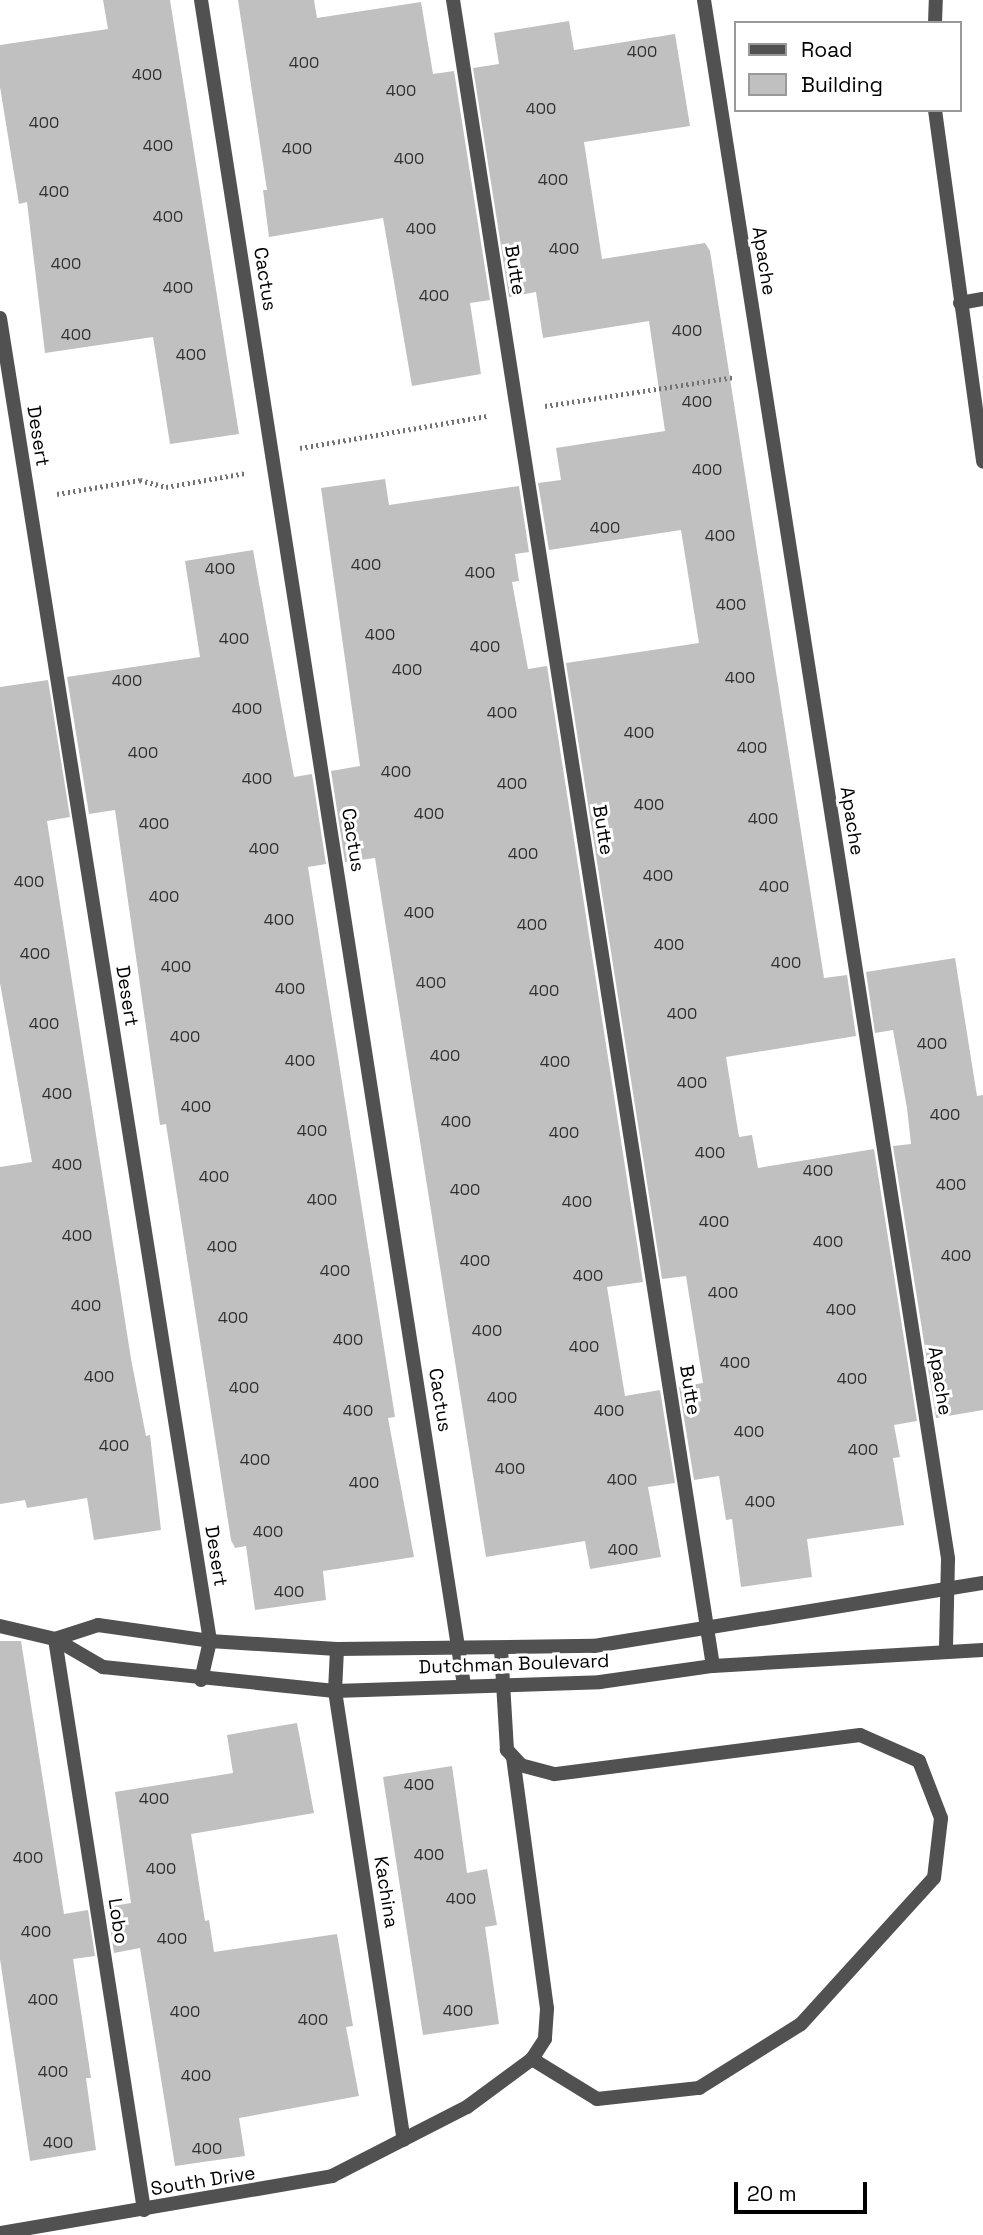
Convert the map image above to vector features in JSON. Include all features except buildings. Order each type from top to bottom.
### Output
[{"type":"street","name":"Cactus","points":[[201,0],[275,460],[464,1686]]},
{"type":"street","name":"Butte","points":[[453,0],[713,1666]]},
{"type":"street","name":"Apache","points":[[704,0],[948,1559],[946,1649]]},
{"type":"street","points":[[935,21],[936,0]]},
{"type":"street","points":[[935,112],[983,456]]},
{"type":"street","points":[[960,303],[983,299]]},
{"type":"street","name":"Desert","points":[[0,318],[210,1641],[201,1680]]},
{"type":"street","name":"Dutchman Boulevard","points":[[55,1639],[98,1625],[210,1641],[337,1649],[460,1650],[594,1646],[983,1583]]},
{"type":"street","name":"Dutchman Boulevard","points":[[0,1626],[55,1639],[103,1667],[201,1680],[335,1691],[600,1682],[713,1666],[946,1649],[983,1650]]},
{"type":"street","name":"Lobo","points":[[55,1639],[144,2210]]},
{"type":"street","name":"Kachina","points":[[337,1649],[335,1691],[404,2140]]},
{"type":"street","points":[[501,1649],[507,1750],[521,1765],[554,1774],[860,1735],[919,1761],[941,1818],[934,1878],[801,2024],[699,2088],[597,2099],[532,2059],[545,2039],[547,2009],[513,1757]]},
{"type":"street","name":"South Drive","points":[[0,2233],[332,2176],[467,2107],[532,2059]]},
{"type":"path","points":[[29,502],[140,480],[166,487],[248,473],[297,449],[762,373]]}]
